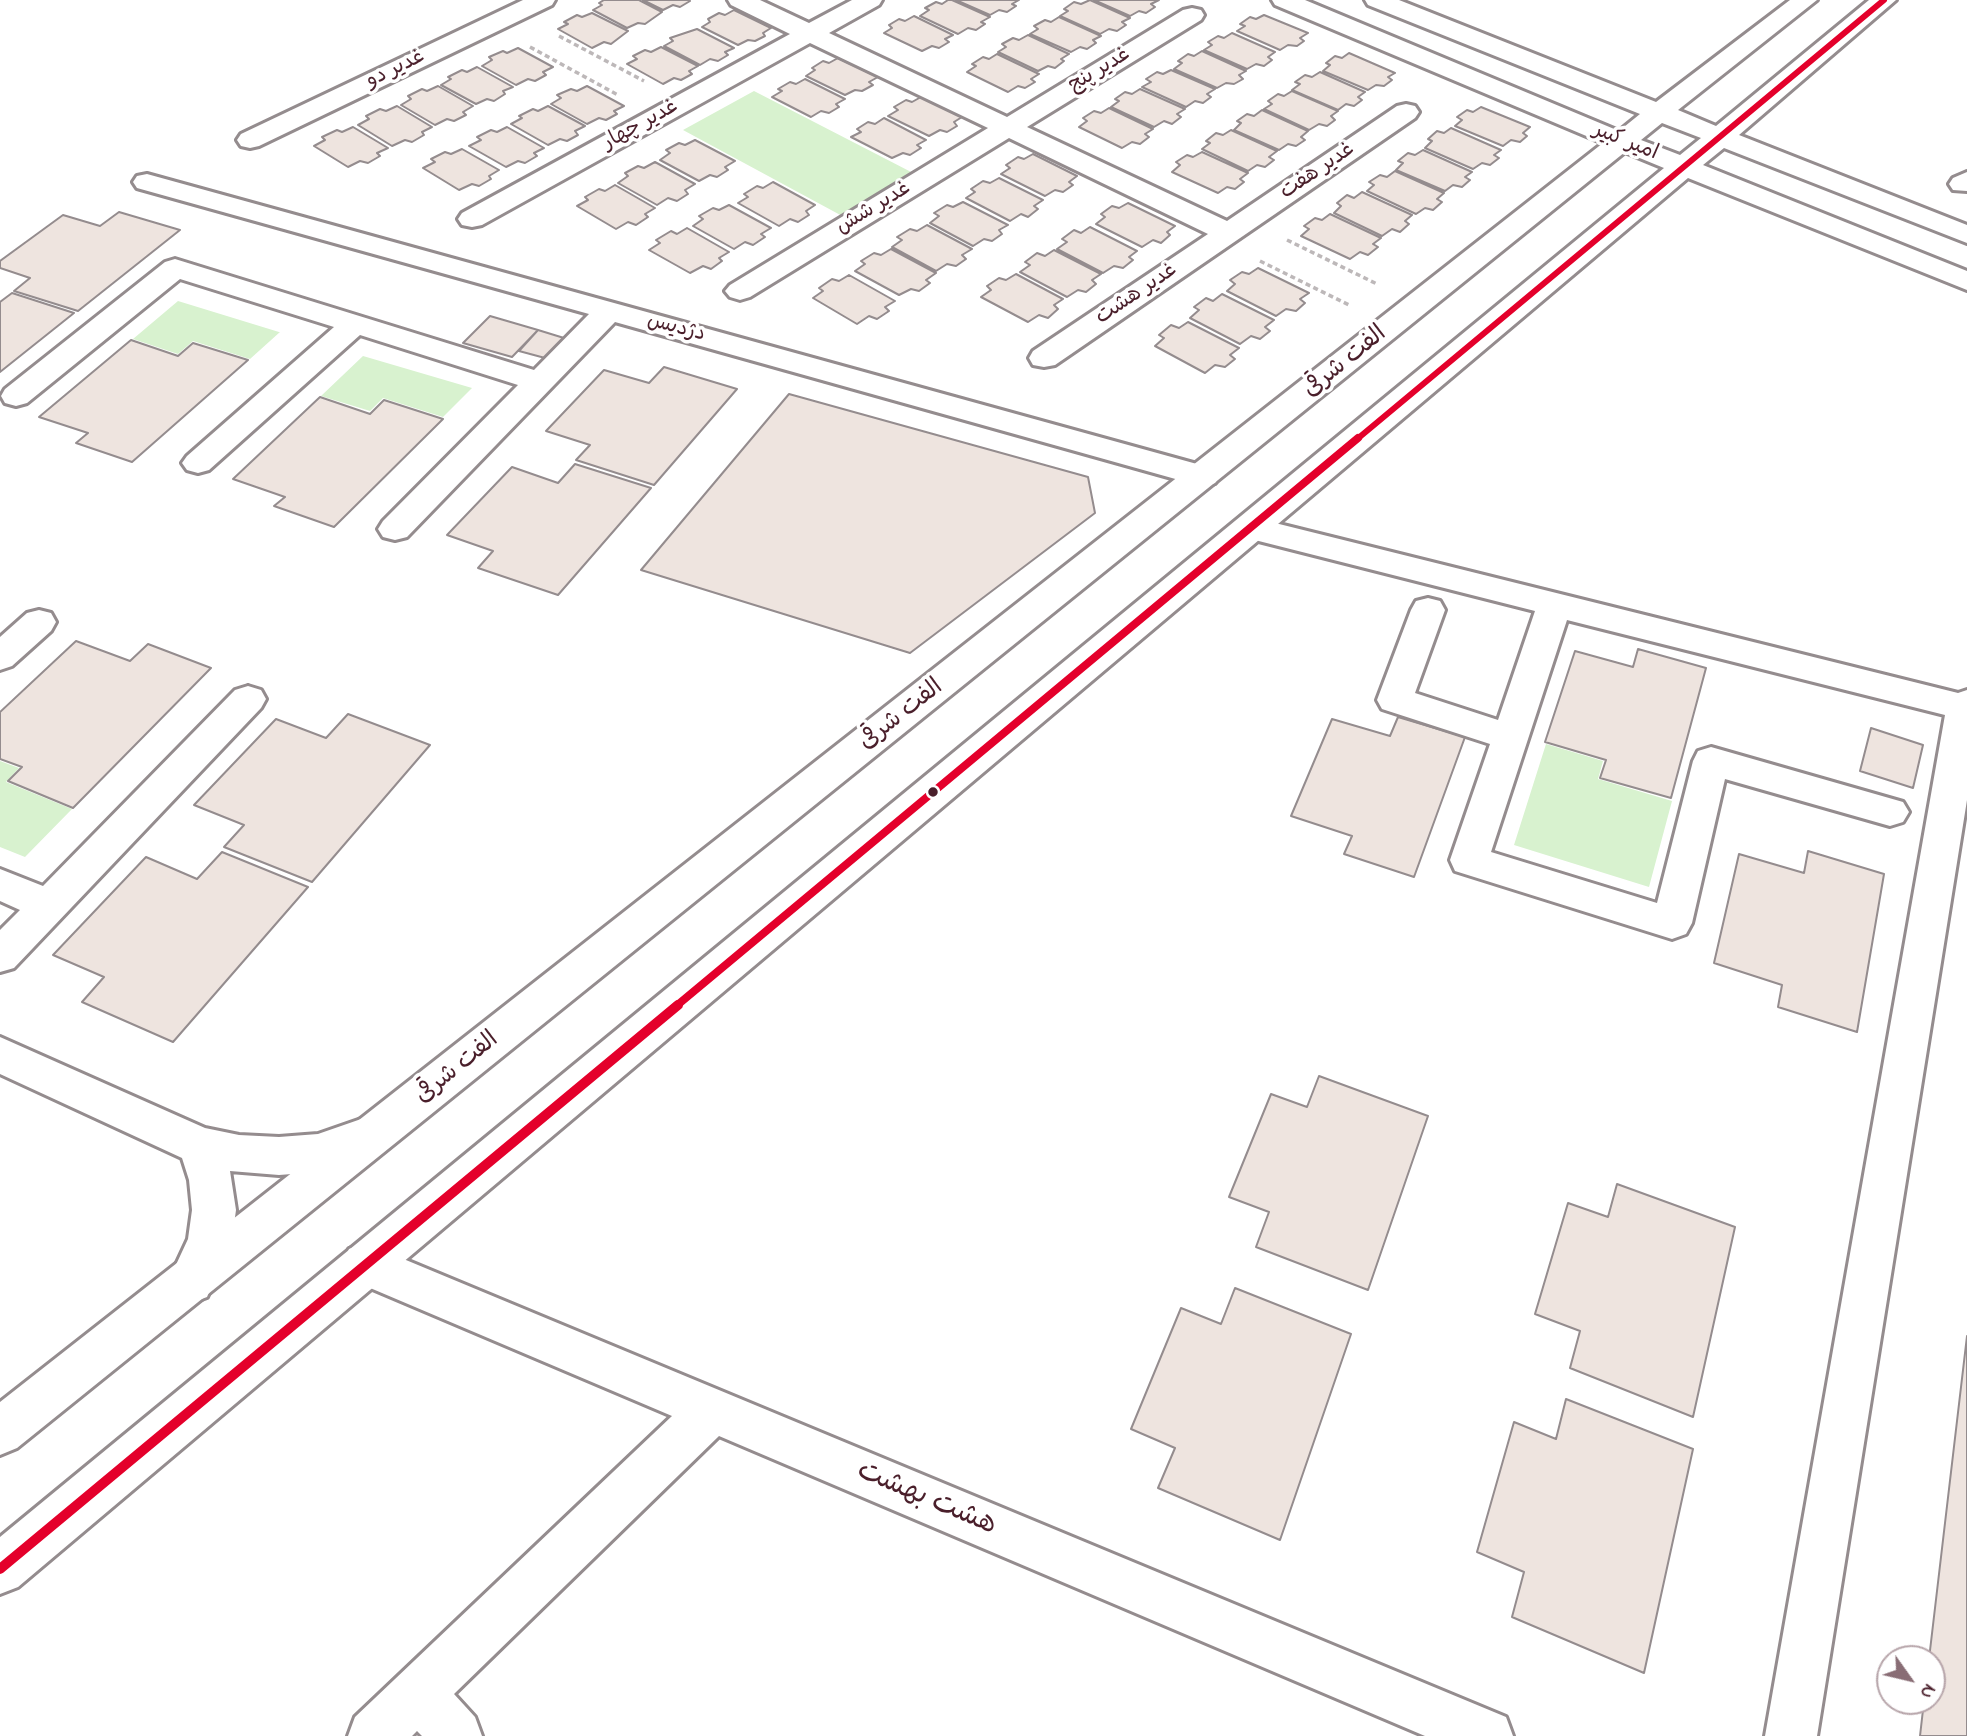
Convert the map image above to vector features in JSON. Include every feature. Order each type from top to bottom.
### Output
[{"type":"street","name":"غدیر دو","points":[[250,140],[543,0]]},
{"type":"street","points":[[740,0],[1231,231]]},
{"type":"street","name":"غدیر چهار","points":[[472,219],[870,0]]},
{"type":"street","name":"امیر کبیر","points":[[1284,0],[1623,142],[1967,281]]},
{"type":"street","name":"امیر کبیر","points":[[1377,0],[1967,235]]},
{"type":"street","name":"الفت شرقی","points":[[0,1432],[1660,112],[1805,0]]},
{"type":"street","points":[[0,1569],[1884,0]]},
{"type":"street","name":"غدیر پنج","points":[[1008,128],[1192,15]]},
{"type":"street","name":"غدیر هفت","points":[[1231,231],[1406,112]]},
{"type":"street","name":"غدیر شش","points":[[740,291],[1008,128]]},
{"type":"street","name":"دژدیس","points":[[147,182],[1204,476]]},
{"type":"street","name":"غدیر هشت","points":[[1044,358],[1231,231]]},
{"type":"street","points":[[16,397],[175,268],[540,382]]},
{"type":"street","points":[[395,529],[610,310]]},
{"type":"street","points":[[198,463],[355,324]]},
{"type":"street","points":[[1251,528],[1966,706],[1791,1736]]},
{"type":"street","points":[[1555,604],[1469,860],[1672,923],[1711,761],[1890,812]]},
{"type":"street","points":[[1428,610],[1395,700],[1510,737]]},
{"type":"street","points":[[0,657],[39,622]]},
{"type":"street","points":[[0,956],[248,699]]},
{"type":"street","points":[[0,884],[49,905]]},
{"type":"street","points":[[0,1055],[200,1146],[239,1154],[318,1153],[346,1145],[385,1127]]},
{"type":"street","points":[[191,1282],[210,1238],[214,1210],[211,1180],[200,1146]]},
{"type":"street","name":"هشت بهشت","points":[[365,1264],[1487,1736]]},
{"type":"street","points":[[374,1736],[712,1410]]},
{"type":"street","points":[[419,1693],[456,1736]]},
{"type":"path","points":[[515,13],[685,102]]},
{"type":"path","points":[[489,25],[658,117]]},
{"type":"path","points":[[1231,231],[1405,316]]},
{"type":"path","points":[[1231,231],[1405,316]]},
{"type":"green space","points":[[754,91],[915,174],[844,217],[683,130]]},
{"type":"green space","points":[[178,301],[280,332],[250,359],[193,341],[178,354],[133,339]]},
{"type":"green space","points":[[363,356],[472,388],[443,417],[383,398],[370,411],[321,396]]},
{"type":"green space","points":[[1546,744],[1603,761],[1598,779],[1672,801],[1649,887],[1514,845]]},
{"type":"green space","points":[[0,761],[19,768],[6,782],[72,809],[25,857],[0,847]]},
{"type":"building","points":[[604,0],[639,0],[662,12],[645,24],[638,23],[627,28],[593,10],[602,5],[599,3]]},
{"type":"building","points":[[643,0],[690,1],[680,7],[673,5],[663,10]]},
{"type":"building","points":[[948,0],[990,17],[981,22],[985,24],[976,30],[968,28],[958,34],[920,16],[929,10],[925,8]]},
{"type":"building","points":[[956,0],[1019,0],[1012,4],[1016,6],[1007,12],[999,10],[990,15]]},
{"type":"building","points":[[1090,0],[1130,18],[1122,22],[1126,25],[1117,31],[1109,29],[1100,34],[1060,16],[1068,11],[1064,9],[1074,2],[1081,4]]},
{"type":"building","points":[[1094,0],[1159,0],[1151,4],[1155,7],[1146,13],[1139,11],[1130,16]]},
{"type":"building","points":[[734,10],[771,28],[763,33],[765,36],[738,45],[702,27],[710,22],[708,19],[719,13],[725,15]]},
{"type":"building","points":[[592,13],[628,31],[611,44],[604,42],[592,48],[558,29],[577,15],[582,17]]},
{"type":"building","points":[[1264,15],[1308,33],[1300,38],[1304,41],[1297,46],[1288,45],[1280,50],[1237,31],[1245,26],[1240,24],[1250,17],[1256,19]]},
{"type":"building","points":[[914,16],[953,35],[945,39],[949,42],[939,48],[932,46],[922,51],[884,33],[892,28],[889,25],[899,19],[905,21]]},
{"type":"building","points":[[1059,17],[1101,36],[1093,40],[1096,43],[1087,49],[1080,47],[1071,52],[1030,34],[1038,29],[1034,26]]},
{"type":"building","points":[[697,29],[734,48],[725,52],[728,55],[718,61],[710,59],[700,65],[664,46],[673,41],[670,38]]},
{"type":"building","points":[[1232,33],[1275,52],[1268,57],[1272,60],[1264,66],[1256,64],[1247,69],[1204,50],[1212,45],[1208,42],[1218,36],[1224,38]]},
{"type":"building","points":[[1028,35],[1069,54],[1061,59],[1064,61],[1055,68],[1048,66],[1038,71],[998,52],[1006,47],[1002,44]]},
{"type":"building","points":[[661,47],[698,66],[689,71],[692,74],[681,80],[674,78],[663,84],[627,64],[637,59],[633,56],[645,50],[651,52]]},
{"type":"building","points":[[518,48],[553,67],[543,72],[546,75],[535,81],[528,79],[516,85],[482,66],[492,60],[489,57]]},
{"type":"building","points":[[1202,51],[1246,71],[1239,75],[1243,79],[1217,88],[1174,69],[1182,63],[1178,61],[1188,54],[1194,56]]},
{"type":"building","points":[[1349,53],[1395,73],[1388,77],[1392,80],[1384,86],[1376,85],[1368,90],[1323,71],[1330,65],[1326,63],[1335,56],[1342,58]]},
{"type":"building","points":[[997,54],[1039,74],[1031,79],[1035,82],[1025,88],[1018,86],[1008,92],[967,72],[976,66],[972,64],[983,57],[989,59]]},
{"type":"building","points":[[838,58],[878,77],[869,82],[873,85],[862,91],[855,90],[845,95],[806,76],[823,61],[829,63]]},
{"type":"building","points":[[477,67],[513,87],[503,91],[505,94],[494,101],[487,99],[476,104],[441,85],[451,79],[448,77],[462,70],[467,72]]},
{"type":"building","points":[[1171,70],[1215,89],[1207,94],[1211,97],[1203,103],[1195,101],[1186,107],[1142,87],[1151,82],[1146,79],[1157,72],[1163,74]]},
{"type":"building","points":[[1320,72],[1365,92],[1358,97],[1362,100],[1354,106],[1346,104],[1338,110],[1292,90],[1300,84],[1295,82],[1305,75],[1312,77]]},
{"type":"building","points":[[805,79],[845,99],[836,104],[839,107],[829,113],[821,111],[811,117],[772,97],[782,91],[778,89],[790,82],[796,84]]},
{"type":"building","points":[[438,86],[473,106],[463,112],[466,115],[435,125],[401,105],[411,99],[408,96],[422,89],[427,91]]},
{"type":"building","points":[[587,86],[624,106],[614,111],[617,114],[606,120],[599,118],[587,124],[551,104],[561,98],[557,95]]},
{"type":"building","points":[[1140,89],[1185,109],[1177,114],[1181,117],[1172,124],[1164,121],[1154,127],[1111,107],[1119,101],[1115,99],[1125,92],[1132,94]]},
{"type":"building","points":[[1292,91],[1338,111],[1331,116],[1335,120],[1327,126],[1319,124],[1309,130],[1264,109],[1272,104],[1268,101],[1278,94],[1284,96]]},
{"type":"building","points":[[921,97],[962,117],[954,122],[957,126],[947,132],[940,130],[929,136],[888,116],[898,110],[894,107],[906,100],[912,102]]},
{"type":"building","points":[[397,106],[432,127],[412,142],[405,140],[392,146],[358,125],[369,119],[366,116],[380,109],[386,111]]},
{"type":"building","points":[[548,106],[585,126],[575,131],[578,135],[567,141],[560,139],[548,145],[511,124],[522,118],[519,116],[533,109],[538,111]]},
{"type":"building","points":[[1481,107],[1530,127],[1523,133],[1527,136],[1520,142],[1511,140],[1503,146],[1455,126],[1462,120],[1457,117],[1467,110],[1473,112]]},
{"type":"building","points":[[1109,108],[1153,129],[1145,134],[1149,137],[1140,144],[1132,142],[1122,148],[1079,127],[1087,121],[1083,118],[1094,111],[1101,113]]},
{"type":"building","points":[[1262,110],[1308,131],[1301,137],[1305,140],[1296,146],[1288,144],[1279,150],[1234,130],[1241,123],[1237,121],[1247,114],[1254,116]]},
{"type":"building","points":[[884,118],[926,140],[917,145],[921,148],[910,155],[903,153],[892,158],[851,137],[861,132],[857,129],[868,122],[875,124]]},
{"type":"building","points":[[353,127],[388,148],[377,153],[380,156],[368,163],[360,161],[348,167],[314,146],[325,140],[322,137]]},
{"type":"building","points":[[507,127],[544,148],[534,153],[537,156],[525,163],[518,161],[506,167],[469,146],[481,140],[477,137],[491,130],[497,132]]},
{"type":"building","points":[[1451,128],[1501,150],[1494,155],[1499,158],[1490,165],[1482,163],[1473,169],[1425,148],[1432,141],[1428,139],[1437,131],[1444,133]]},
{"type":"building","points":[[1231,130],[1277,151],[1269,157],[1274,160],[1265,167],[1257,165],[1248,171],[1202,149],[1210,143],[1206,141],[1216,133],[1223,135]]},
{"type":"building","points":[[695,140],[735,161],[725,167],[728,170],[717,177],[710,175],[699,181],[660,160],[670,153],[666,150],[679,143],[685,145]]},
{"type":"building","points":[[462,149],[499,170],[479,186],[472,184],[459,190],[423,168],[435,162],[431,159],[445,152],[451,154]]},
{"type":"building","points":[[1423,150],[1472,172],[1465,177],[1470,180],[1462,187],[1453,185],[1445,191],[1396,170],[1403,163],[1398,161],[1408,153],[1415,155]]},
{"type":"building","points":[[1202,152],[1248,173],[1240,179],[1244,182],[1235,189],[1227,187],[1218,193],[1172,172],[1180,165],[1176,162],[1187,155],[1193,157]]},
{"type":"building","points":[[1033,154],[1077,176],[1069,182],[1073,185],[1063,192],[1055,190],[1045,196],[1001,174],[1010,168],[1006,165],[1018,157],[1024,159]]},
{"type":"building","points":[[655,162],[695,184],[685,190],[688,194],[677,201],[668,198],[657,205],[618,183],[628,176],[625,173]]},
{"type":"building","points":[[1395,171],[1444,193],[1437,199],[1442,202],[1433,210],[1425,208],[1416,214],[1367,191],[1374,185],[1369,182],[1380,175],[1387,177]]},
{"type":"building","points":[[999,178],[1043,200],[1034,206],[1038,209],[1028,217],[1021,214],[1010,221],[966,198],[975,192],[971,189],[983,181],[990,183]]},
{"type":"building","points":[[773,182],[815,205],[806,211],[809,215],[798,222],[790,219],[779,226],[738,203],[748,197],[744,194],[757,186],[763,188]]},
{"type":"building","points":[[615,185],[655,208],[645,214],[648,217],[636,225],[628,222],[616,229],[577,206],[588,200],[585,197],[599,189],[605,191]]},
{"type":"building","points":[[1362,192],[1412,215],[1405,221],[1409,224],[1400,232],[1392,229],[1382,236],[1334,213],[1341,206],[1337,203],[1347,195],[1354,198]]},
{"type":"building","points":[[963,202],[1008,225],[999,230],[1002,234],[992,241],[984,239],[973,246],[930,223],[939,216],[934,213],[947,205],[953,207]]},
{"type":"building","points":[[1128,203],[1175,226],[1167,232],[1170,235],[1161,243],[1153,240],[1142,247],[1096,224],[1105,217],[1101,214],[1112,206],[1119,208]]},
{"type":"building","points":[[729,205],[771,228],[761,234],[765,237],[753,245],[745,242],[734,249],[693,226],[703,219],[699,216],[713,208],[719,210]]},
{"type":"building","points":[[119,212],[180,230],[78,311],[14,291],[30,278],[0,268],[0,261],[63,215],[100,226]]},
{"type":"building","points":[[1330,214],[1381,238],[1373,244],[1378,247],[1368,255],[1360,252],[1350,259],[1301,236],[1309,229],[1304,226],[1315,218],[1322,220]]},
{"type":"building","points":[[927,225],[972,249],[962,255],[966,259],[956,266],[947,264],[936,271],[892,247],[902,240],[897,237],[910,229],[917,231]]},
{"type":"building","points":[[1090,227],[1137,251],[1129,257],[1133,260],[1123,268],[1114,266],[1103,273],[1057,249],[1067,242],[1062,239],[1074,230],[1081,233]]},
{"type":"building","points":[[687,228],[729,252],[719,258],[722,261],[711,269],[703,266],[690,273],[649,250],[660,243],[656,240],[671,231],[677,234]]},
{"type":"building","points":[[891,249],[936,273],[926,280],[930,283],[919,291],[911,289],[899,295],[855,271],[865,264],[861,261],[874,253],[881,255]]},
{"type":"building","points":[[1054,250],[1101,274],[1092,280],[1096,284],[1086,292],[1078,290],[1067,297],[1020,272],[1030,265],[1025,262],[1037,253],[1045,256]]},
{"type":"building","points":[[1258,268],[1309,293],[1300,299],[1305,303],[1296,311],[1286,309],[1276,316],[1227,291],[1235,284],[1230,280],[1242,272],[1249,274]]},
{"type":"building","points":[[1016,274],[1063,299],[1054,305],[1058,309],[1048,318],[1039,315],[1028,322],[981,297],[991,290],[987,286],[999,278],[1006,280]]},
{"type":"building","points":[[849,275],[895,301],[885,307],[889,311],[877,319],[869,316],[857,324],[813,298],[823,291],[819,288],[832,279],[839,281]]},
{"type":"building","points":[[12,293],[74,313],[0,372],[0,302]]},
{"type":"building","points":[[1222,294],[1274,320],[1265,327],[1270,331],[1260,339],[1251,336],[1240,344],[1190,318],[1199,310],[1194,307],[1206,298],[1213,301]]},
{"type":"building","points":[[490,316],[538,330],[512,357],[463,343]]},
{"type":"building","points":[[1188,322],[1239,348],[1230,355],[1235,359],[1225,367],[1215,365],[1205,373],[1155,346],[1164,338],[1159,335],[1171,325],[1179,328]]},
{"type":"building","points":[[538,330],[564,338],[545,358],[519,351]]},
{"type":"building","points":[[131,340],[178,356],[193,343],[248,360],[132,462],[76,443],[88,433],[39,417]]},
{"type":"building","points":[[664,367],[737,389],[654,485],[576,460],[590,445],[546,431],[604,370],[649,383]]},
{"type":"building","points":[[789,394],[1088,477],[1095,513],[910,653],[641,570]]},
{"type":"building","points":[[320,397],[370,414],[384,400],[443,419],[334,527],[274,506],[285,497],[233,479]]},
{"type":"building","points":[[575,464],[651,488],[558,595],[478,568],[493,551],[447,535],[512,467],[558,483]]},
{"type":"building","points":[[76,641],[130,661],[148,644],[211,668],[73,808],[8,781],[22,767],[0,759],[0,712]]},
{"type":"building","points":[[1638,649],[1706,668],[1671,798],[1600,778],[1606,760],[1545,742],[1575,651],[1633,667]]},
{"type":"building","points":[[348,714],[430,745],[312,882],[224,847],[244,825],[194,805],[276,719],[326,738]]},
{"type":"building","points":[[1398,717],[1465,737],[1414,877],[1344,854],[1352,836],[1291,816],[1332,719],[1390,736]]},
{"type":"building","points":[[1871,728],[1923,745],[1913,788],[1860,771]]},
{"type":"building","points":[[1808,851],[1884,874],[1857,1032],[1778,1007],[1782,985],[1714,963],[1739,854],[1804,873]]},
{"type":"building","points":[[222,852],[308,887],[173,1042],[82,1002],[104,977],[53,955],[146,857],[197,879]]},
{"type":"building","points":[[1319,1076],[1428,1116],[1368,1290],[1256,1247],[1269,1212],[1229,1197],[1271,1094],[1307,1107]]},
{"type":"building","points":[[1617,1184],[1735,1227],[1693,1417],[1570,1368],[1580,1331],[1535,1314],[1568,1203],[1608,1217]]},
{"type":"building","points":[[1235,1288],[1351,1334],[1280,1540],[1158,1488],[1175,1448],[1131,1429],[1181,1308],[1221,1324]]},
{"type":"building","points":[[1967,1336],[1967,1736],[1920,1736],[1922,1715],[1946,1715],[1946,1645],[1931,1645]]},
{"type":"building","points":[[1566,1399],[1693,1449],[1644,1673],[1512,1617],[1524,1572],[1477,1552],[1514,1422],[1556,1439]]},
{"type":"transit line","points":[[0,1569],[1884,0]]}]
